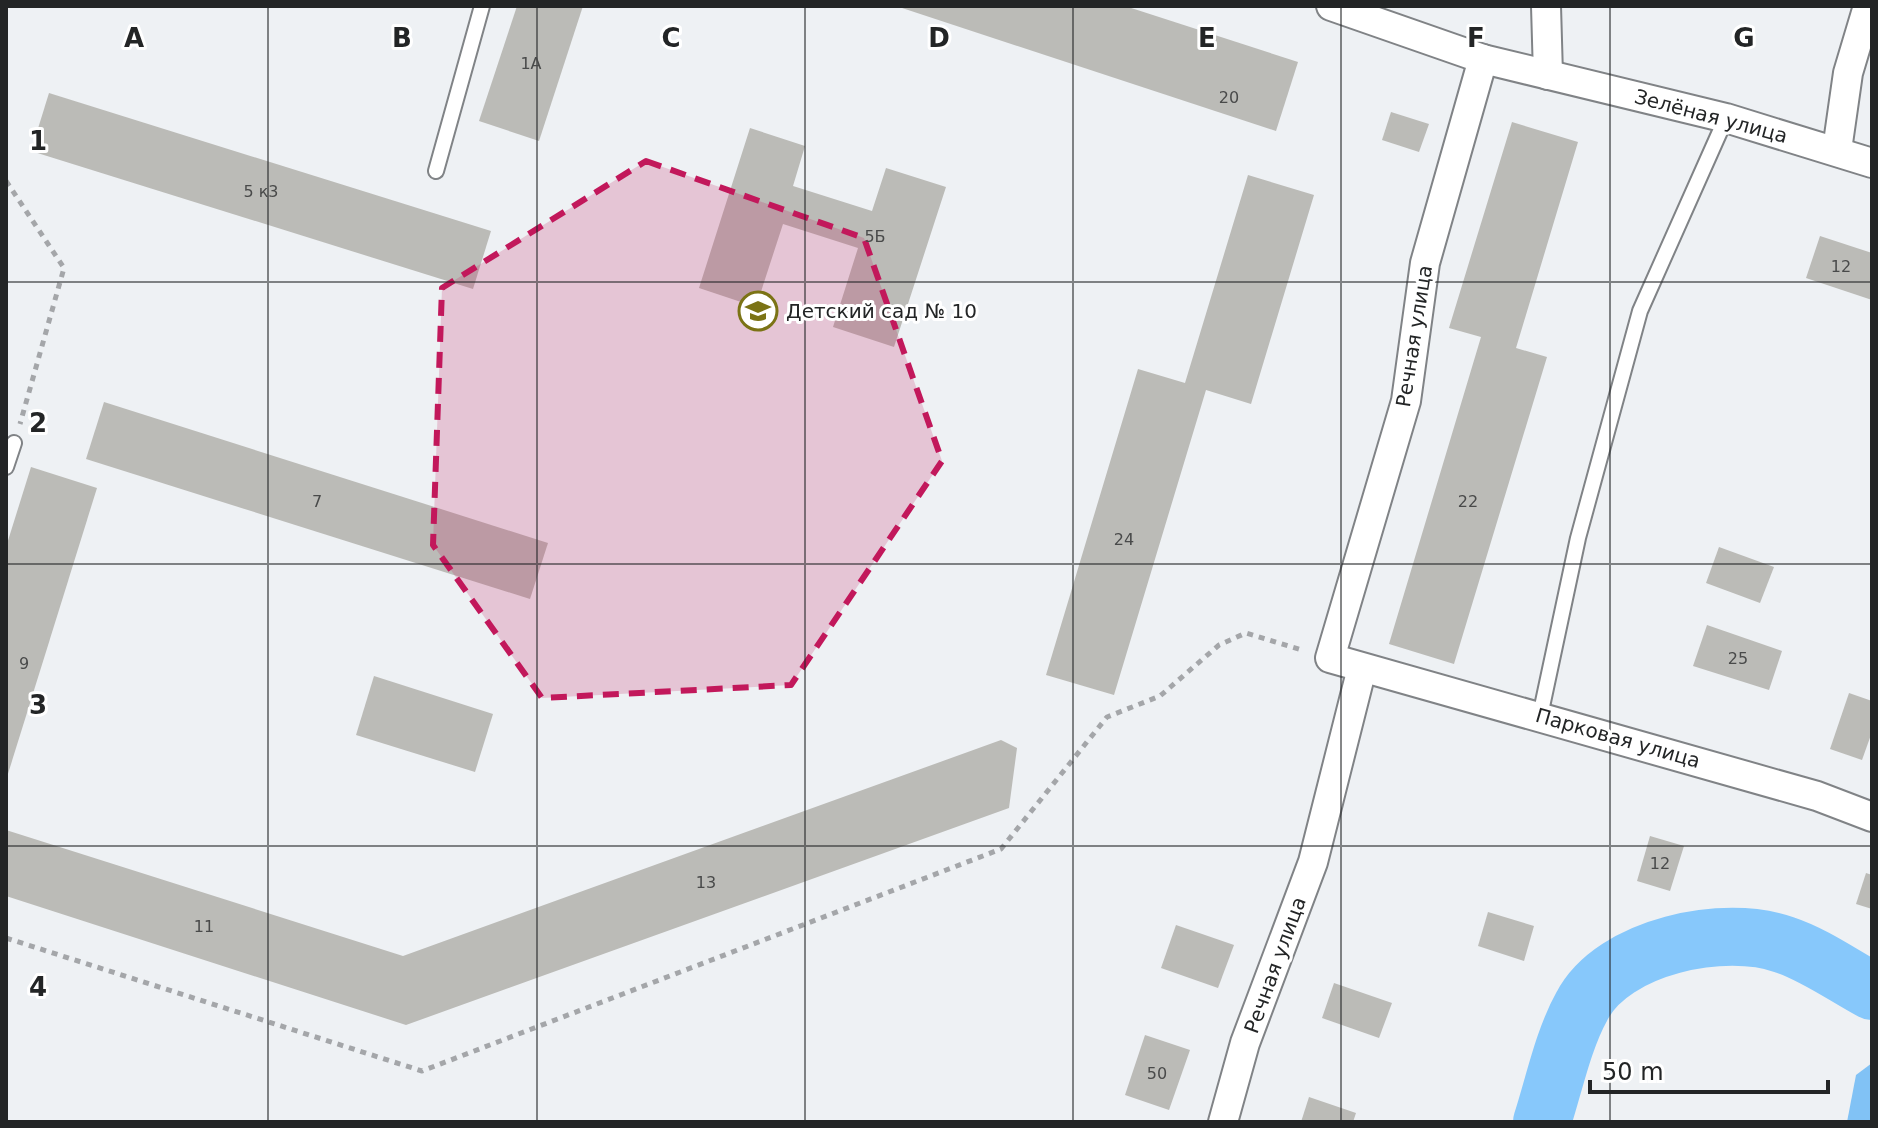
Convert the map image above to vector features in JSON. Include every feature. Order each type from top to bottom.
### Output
[{"type":"street","name":"Зелёная улица","points":[[1331,6],[1483,59],[1726,118],[1872,163]]},
{"type":"street","points":[[1546,6],[1548,75]]},
{"type":"street","points":[[1837,150],[1848,73],[1868,6]]},
{"type":"street","name":"Речная улица","points":[[1330,658],[1406,401],[1425,263],[1483,59]]},
{"type":"street","name":"Парковая улица","points":[[1330,658],[1817,796],[1872,817]]},
{"type":"street","name":"Речная улица","points":[[1223,1122],[1245,1043],[1313,862],[1362,668]]},
{"type":"lane","points":[[436,171],[482,6]]},
{"type":"lane","points":[[1540,716],[1578,538],[1640,311],[1726,118]]},
{"type":"lane","points":[[6,467],[14,443]]},
{"type":"path","points":[[6,181],[64,268],[14,443]]},
{"type":"path","points":[[6,938],[422,1071],[1001,849],[1107,717],[1160,696],[1219,645],[1246,633],[1330,658]]},
{"type":"highlighted area","points":[[646,161],[864,238],[942,461],[791,685],[542,698],[433,545],[442,288]]},
{"type":"shaded area","points":[[1872,1063],[1872,1122],[1847,1122],[1856,1075]]},
{"type":"building","points":[[517,6],[583,6],[539,141],[479,121]]},
{"type":"building","points":[[896,6],[1125,6],[1298,62],[1276,131]]},
{"type":"building","points":[[49,93],[491,231],[473,289],[31,151]]},
{"type":"building","points":[[1391,112],[1429,124],[1419,152],[1382,140]]},
{"type":"building","points":[[1512,122],[1578,142],[1516,348],[1547,357],[1454,664],[1389,644],[1481,337],[1449,328]]},
{"type":"building","name":"Детский сад № 10","points":[[750,128],[805,146],[793,186],[872,211],[886,168],[946,187],[894,347],[833,327],[858,248],[783,224],[756,307],[699,288]]},
{"type":"building","points":[[1248,175],[1314,195],[1251,404],[1206,390],[1114,695],[1046,675],[1138,369],[1185,383]]},
{"type":"building","points":[[1820,236],[1872,253],[1872,300],[1806,278]]},
{"type":"building","points":[[104,402],[548,543],[530,599],[86,459]]},
{"type":"building","points":[[31,467],[97,488],[7,777],[6,547]]},
{"type":"building","points":[[1719,547],[1774,567],[1760,603],[1706,583]]},
{"type":"building","points":[[1707,625],[1782,651],[1769,690],[1693,666]]},
{"type":"building","points":[[374,676],[493,714],[475,772],[356,735]]},
{"type":"building","points":[[1849,693],[1872,701],[1872,732],[1862,760],[1830,749]]},
{"type":"building","points":[[1001,740],[1017,748],[1009,808],[406,1025],[6,896],[6,830],[403,956]]},
{"type":"building","points":[[1650,836],[1684,846],[1670,891],[1637,881]]},
{"type":"building","points":[[1866,873],[1872,875],[1872,909],[1856,904]]},
{"type":"building","points":[[1488,912],[1534,926],[1524,961],[1478,946]]},
{"type":"building","points":[[1176,925],[1234,945],[1218,988],[1161,968]]},
{"type":"building","points":[[1334,983],[1392,1003],[1379,1038],[1322,1018]]},
{"type":"building","points":[[1145,1035],[1190,1050],[1169,1110],[1125,1095]]},
{"type":"building","points":[[1309,1097],[1356,1113],[1353,1122],[1301,1122]]},
{"type":"waterway","points":[[1542,1122],[1564,1048],[1582,1006],[1597,985],[1618,968],[1644,955],[1703,939],[1760,939],[1807,954],[1872,991]]},
{"type":"place","name":"Детский сад № 10","points":[[758,311]]}]
